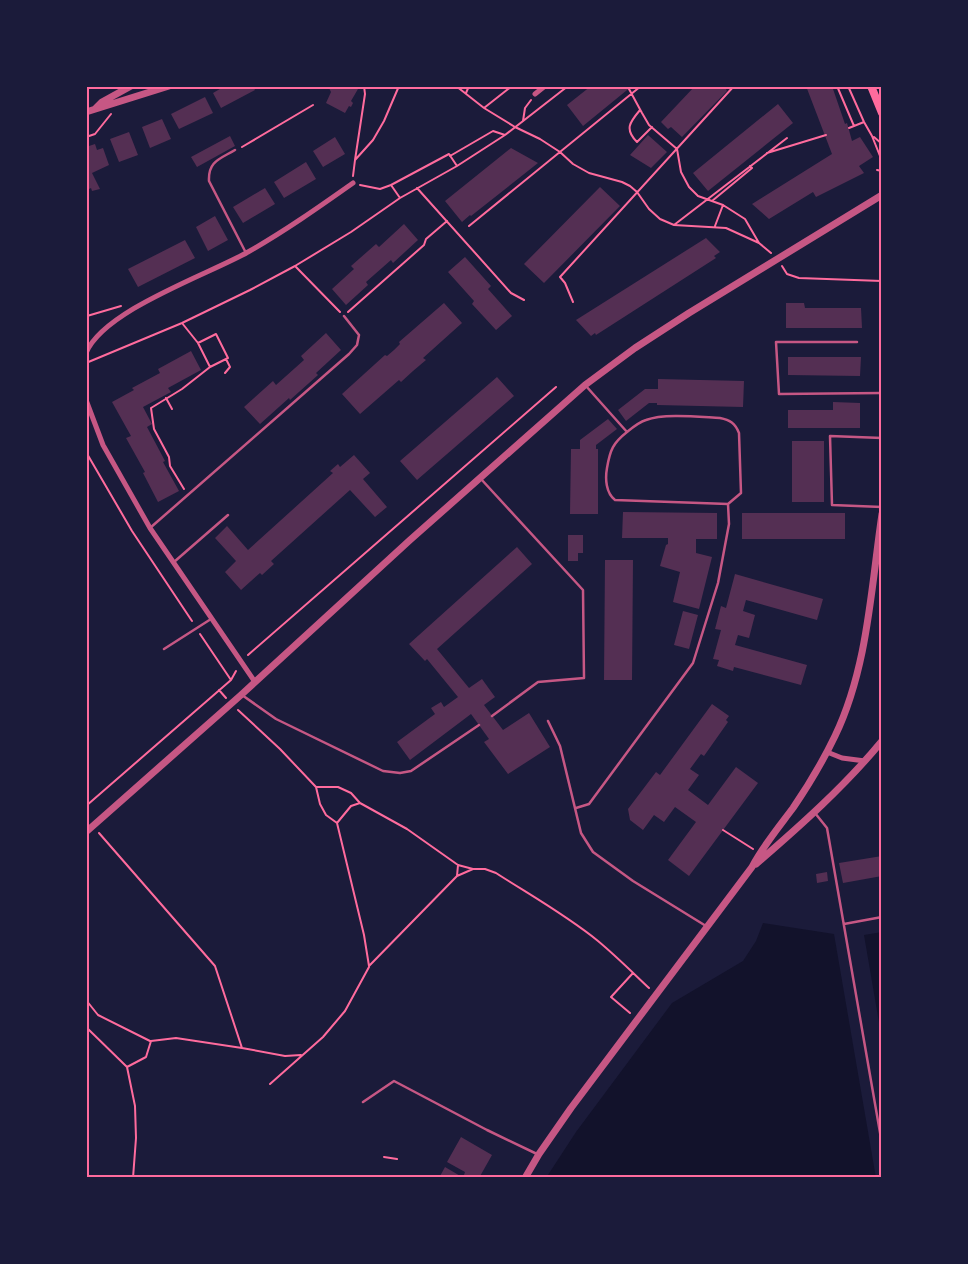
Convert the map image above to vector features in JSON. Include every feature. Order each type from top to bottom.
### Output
[{"type":"main road","points":[[872,86],[882,97]]},
{"type":"main road","points":[[872,86],[882,113]]},
{"type":"street","points":[[96,108],[102,102],[131,86]]},
{"type":"street","points":[[86,112],[168,86]]},
{"type":"street","points":[[535,94],[544,86]]},
{"type":"street","points":[[86,353],[108,326],[134,308],[246,253],[284,232],[353,183]]},
{"type":"street","points":[[86,832],[585,385],[635,348],[689,313],[882,195]]},
{"type":"street","points":[[86,400],[103,445],[150,528],[255,682]]},
{"type":"street","points":[[525,1178],[539,1154],[752,867],[759,854],[794,806],[827,752],[836,734],[854,682],[865,636],[882,514]]},
{"type":"street","points":[[752,867],[814,812],[866,761],[882,741]]},
{"type":"street","points":[[827,752],[842,758],[866,761]]},
{"type":"lane","points":[[235,150],[214,163],[209,171],[209,180],[246,253]]},
{"type":"lane","points":[[150,528],[349,354],[357,345],[359,335],[344,316]]},
{"type":"lane","points":[[857,342],[776,342],[779,394],[882,394]]},
{"type":"lane","points":[[585,385],[627,432]]},
{"type":"lane","points":[[663,417],[720,418],[728,420],[735,424],[739,433],[741,494],[728,504],[615,500],[607,486],[607,464],[610,451],[618,439],[639,423],[648,419],[663,417]]},
{"type":"lane","points":[[882,438],[830,436],[832,505],[882,507]]},
{"type":"lane","points":[[480,478],[583,590],[584,678],[538,682],[492,716]]},
{"type":"lane","points":[[576,808],[589,804],[693,663],[718,583],[730,524],[728,504]]},
{"type":"lane","points":[[173,563],[228,515]]},
{"type":"lane","points":[[164,649],[211,619]]},
{"type":"lane","points":[[241,695],[276,719],[383,771],[400,772],[421,765],[479,725]]},
{"type":"lane","points":[[548,721],[560,746],[582,833],[593,852],[633,881],[707,926]]},
{"type":"lane","points":[[814,812],[827,828],[882,1144]]},
{"type":"lane","points":[[844,924],[882,917]]},
{"type":"lane","points":[[363,1102],[394,1081],[487,1130],[539,1154]]},
{"type":"path","points":[[364,86],[365,94],[353,183],[380,189],[449,154],[450,156],[493,131],[505,135]]},
{"type":"path","points":[[355,160],[373,140],[384,122],[399,86]]},
{"type":"path","points":[[456,86],[484,108],[560,152],[572,164],[589,173],[622,182],[638,192],[649,209],[660,218],[674,225],[687,227],[715,226],[726,228],[760,243],[745,219],[723,205],[698,196],[689,186],[681,172],[677,149],[652,127],[640,110],[630,89]]},
{"type":"path","points":[[466,94],[469,86]]},
{"type":"path","points":[[484,108],[512,86]]},
{"type":"path","points":[[86,363],[182,323],[295,266],[351,232],[400,198],[457,166],[505,135],[568,86]]},
{"type":"path","points":[[469,226],[641,86]]},
{"type":"path","points":[[573,302],[565,283],[560,278],[734,86]]},
{"type":"path","points":[[837,86],[854,126]]},
{"type":"path","points":[[848,86],[882,162]]},
{"type":"path","points":[[523,120],[524,108],[535,94]]},
{"type":"path","points":[[86,137],[95,134],[121,102]]},
{"type":"path","points":[[235,150],[313,105]]},
{"type":"path","points":[[640,110],[632,120],[630,133],[637,142],[652,127]]},
{"type":"path","points":[[848,128],[864,122]]},
{"type":"path","points":[[765,154],[826,135]]},
{"type":"path","points":[[872,136],[882,144]]},
{"type":"path","points":[[674,225],[787,138]]},
{"type":"path","points":[[450,156],[457,166]]},
{"type":"path","points":[[712,201],[752,168],[750,166]]},
{"type":"path","points":[[877,170],[882,171]]},
{"type":"path","points":[[391,185],[400,198]]},
{"type":"path","points":[[417,188],[511,293],[524,300]]},
{"type":"path","points":[[715,226],[723,205]]},
{"type":"path","points":[[295,266],[344,316],[424,245],[426,238],[447,221]]},
{"type":"path","points":[[787,274],[799,278],[882,281]]},
{"type":"path","points":[[86,309],[87,317],[121,306],[134,308]]},
{"type":"path","points":[[182,323],[198,343],[210,367]]},
{"type":"path","points":[[198,343],[216,334],[228,358],[226,359],[230,367],[225,373]]},
{"type":"path","points":[[187,496],[170,466],[169,457],[154,429],[151,408],[210,367],[226,359]]},
{"type":"path","points":[[86,806],[231,680],[240,662],[556,387]]},
{"type":"path","points":[[166,398],[172,409]]},
{"type":"path","points":[[86,452],[132,531],[231,680]]},
{"type":"path","points":[[231,704],[280,749],[316,787],[320,804],[326,815],[337,823],[364,935],[369,966]]},
{"type":"path","points":[[316,787],[338,787],[351,793],[360,803],[407,829],[458,865],[473,869],[485,869],[496,873],[597,940],[651,990]]},
{"type":"path","points":[[337,823],[351,806],[360,803]]},
{"type":"path","points":[[93,826],[215,966],[242,1048]]},
{"type":"path","points":[[723,830],[759,854]]},
{"type":"path","points":[[457,876],[458,865]]},
{"type":"path","points":[[270,1084],[323,1037],[345,1011],[369,966],[457,876],[473,869]]},
{"type":"path","points":[[632,1014],[611,997],[633,973]]},
{"type":"path","points":[[86,1000],[98,1015],[151,1041],[176,1038],[286,1056],[302,1055]]},
{"type":"path","points":[[86,1028],[127,1067],[136,1106],[133,1178]]},
{"type":"path","points":[[127,1067],[146,1057],[151,1041]]},
{"type":"path","points":[[384,1157],[397,1159]]},
{"type":"shaded area","points":[[763,923],[834,934],[876,1178],[546,1178],[576,1132],[672,1003],[743,961],[756,941]]},
{"type":"shaded area","points":[[882,932],[882,1040],[864,935]]},
{"type":"building","points":[[225,86],[253,86],[255,90],[221,108],[213,93]]},
{"type":"building","points":[[328,86],[357,86],[358,89],[351,101],[353,103],[345,113],[326,103],[331,92]]},
{"type":"building","points":[[591,86],[632,86],[583,126],[567,105]]},
{"type":"building","points":[[695,86],[728,86],[727,91],[682,137],[671,127],[668,129],[661,122]]},
{"type":"building","points":[[806,86],[832,86],[852,141],[860,137],[873,157],[859,166],[864,173],[816,197],[813,192],[769,219],[752,204],[832,154]]},
{"type":"building","points":[[205,97],[213,113],[179,129],[171,114]]},
{"type":"building","points":[[778,104],[793,123],[708,191],[693,173]]},
{"type":"building","points":[[162,119],[171,139],[150,148],[142,127]]},
{"type":"building","points":[[129,132],[138,155],[119,162],[110,139]]},
{"type":"building","points":[[648,135],[667,152],[651,168],[630,155]]},
{"type":"building","points":[[230,136],[235,146],[197,167],[191,157]]},
{"type":"building","points":[[335,137],[345,154],[323,167],[313,151]]},
{"type":"building","points":[[95,144],[97,150],[103,148],[109,165],[92,173],[100,189],[92,191],[86,182],[86,147]]},
{"type":"building","points":[[511,148],[538,163],[462,222],[445,201]]},
{"type":"building","points":[[306,162],[316,179],[284,198],[274,182]]},
{"type":"building","points":[[600,187],[620,206],[544,283],[524,264]]},
{"type":"building","points":[[265,188],[275,204],[243,223],[233,207]]},
{"type":"building","points":[[215,216],[228,240],[208,251],[196,227]]},
{"type":"building","points":[[404,224],[418,240],[393,263],[391,260],[366,282],[368,285],[346,305],[332,289],[354,269],[351,266],[376,244],[379,247]]},
{"type":"building","points":[[706,238],[720,252],[714,256],[716,258],[596,335],[595,333],[591,336],[576,320]]},
{"type":"building","points":[[185,240],[195,258],[138,287],[128,269]]},
{"type":"building","points":[[465,257],[491,286],[488,289],[512,316],[496,330],[472,304],[474,301],[448,272]]},
{"type":"building","points":[[444,303],[462,323],[423,358],[426,360],[401,382],[399,380],[360,414],[342,394],[385,355],[387,356],[394,350],[400,344],[399,342]]},
{"type":"building","points":[[786,303],[804,303],[805,308],[861,308],[862,328],[786,328]]},
{"type":"building","points":[[326,333],[341,350],[316,373],[318,375],[260,424],[244,407],[273,381],[276,385],[304,360],[301,356]]},
{"type":"building","points":[[191,351],[201,370],[168,388],[171,392],[143,407],[152,424],[147,427],[179,491],[158,502],[143,473],[145,472],[126,438],[131,436],[112,402],[134,390],[132,388],[160,373],[158,369]]},
{"type":"building","points":[[788,357],[861,357],[860,376],[788,375]]},
{"type":"building","points":[[497,377],[514,396],[417,480],[400,461]]},
{"type":"building","points":[[658,379],[744,381],[743,407],[657,405],[657,403],[649,403],[626,421],[618,410],[645,389],[658,389]]},
{"type":"building","points":[[833,402],[860,403],[860,428],[788,428],[788,410],[833,410]]},
{"type":"building","points":[[608,419],[617,429],[596,445],[596,449],[598,449],[598,514],[570,514],[571,449],[580,449],[580,440]]},
{"type":"building","points":[[792,441],[824,441],[824,502],[792,502]]},
{"type":"building","points":[[354,455],[370,473],[363,479],[387,507],[375,517],[350,490],[271,561],[274,564],[262,575],[260,573],[241,590],[225,572],[236,561],[215,538],[227,526],[248,550],[333,473],[330,471],[338,464],[340,467]]},
{"type":"building","points":[[623,512],[717,513],[717,539],[696,539],[696,553],[712,557],[699,609],[673,602],[680,572],[660,566],[666,545],[668,544],[668,538],[622,538]]},
{"type":"building","points":[[742,513],[845,513],[845,539],[742,539]]},
{"type":"building","points":[[568,535],[583,535],[583,553],[578,553],[578,561],[568,561]]},
{"type":"building","points":[[517,547],[532,564],[437,649],[469,688],[482,679],[495,697],[484,705],[503,730],[529,713],[550,747],[508,774],[484,742],[489,739],[471,714],[410,760],[397,742],[435,714],[431,708],[441,702],[444,707],[458,697],[427,659],[425,661],[409,644]]},
{"type":"building","points":[[605,560],[633,560],[632,680],[604,680]]},
{"type":"building","points":[[735,574],[823,599],[817,620],[746,600],[743,611],[755,615],[749,638],[738,635],[735,645],[807,665],[801,685],[734,667],[733,671],[717,666],[719,660],[713,659],[721,630],[715,629],[721,606],[726,608]]},
{"type":"building","points":[[683,611],[698,615],[689,649],[674,645]]},
{"type":"building","points":[[712,704],[729,716],[726,720],[728,722],[704,756],[701,754],[690,769],[699,775],[688,790],[708,805],[736,767],[758,783],[689,876],[668,860],[696,822],[675,807],[664,822],[654,815],[643,830],[630,820],[628,809],[656,772],[660,775]]},
{"type":"building","points":[[882,856],[882,876],[843,883],[839,863]]},
{"type":"building","points":[[827,872],[828,881],[817,883],[816,874]]},
{"type":"building","points":[[461,1137],[492,1155],[479,1178],[439,1178],[445,1167],[462,1177],[464,1175],[465,1172],[447,1162]]}]
